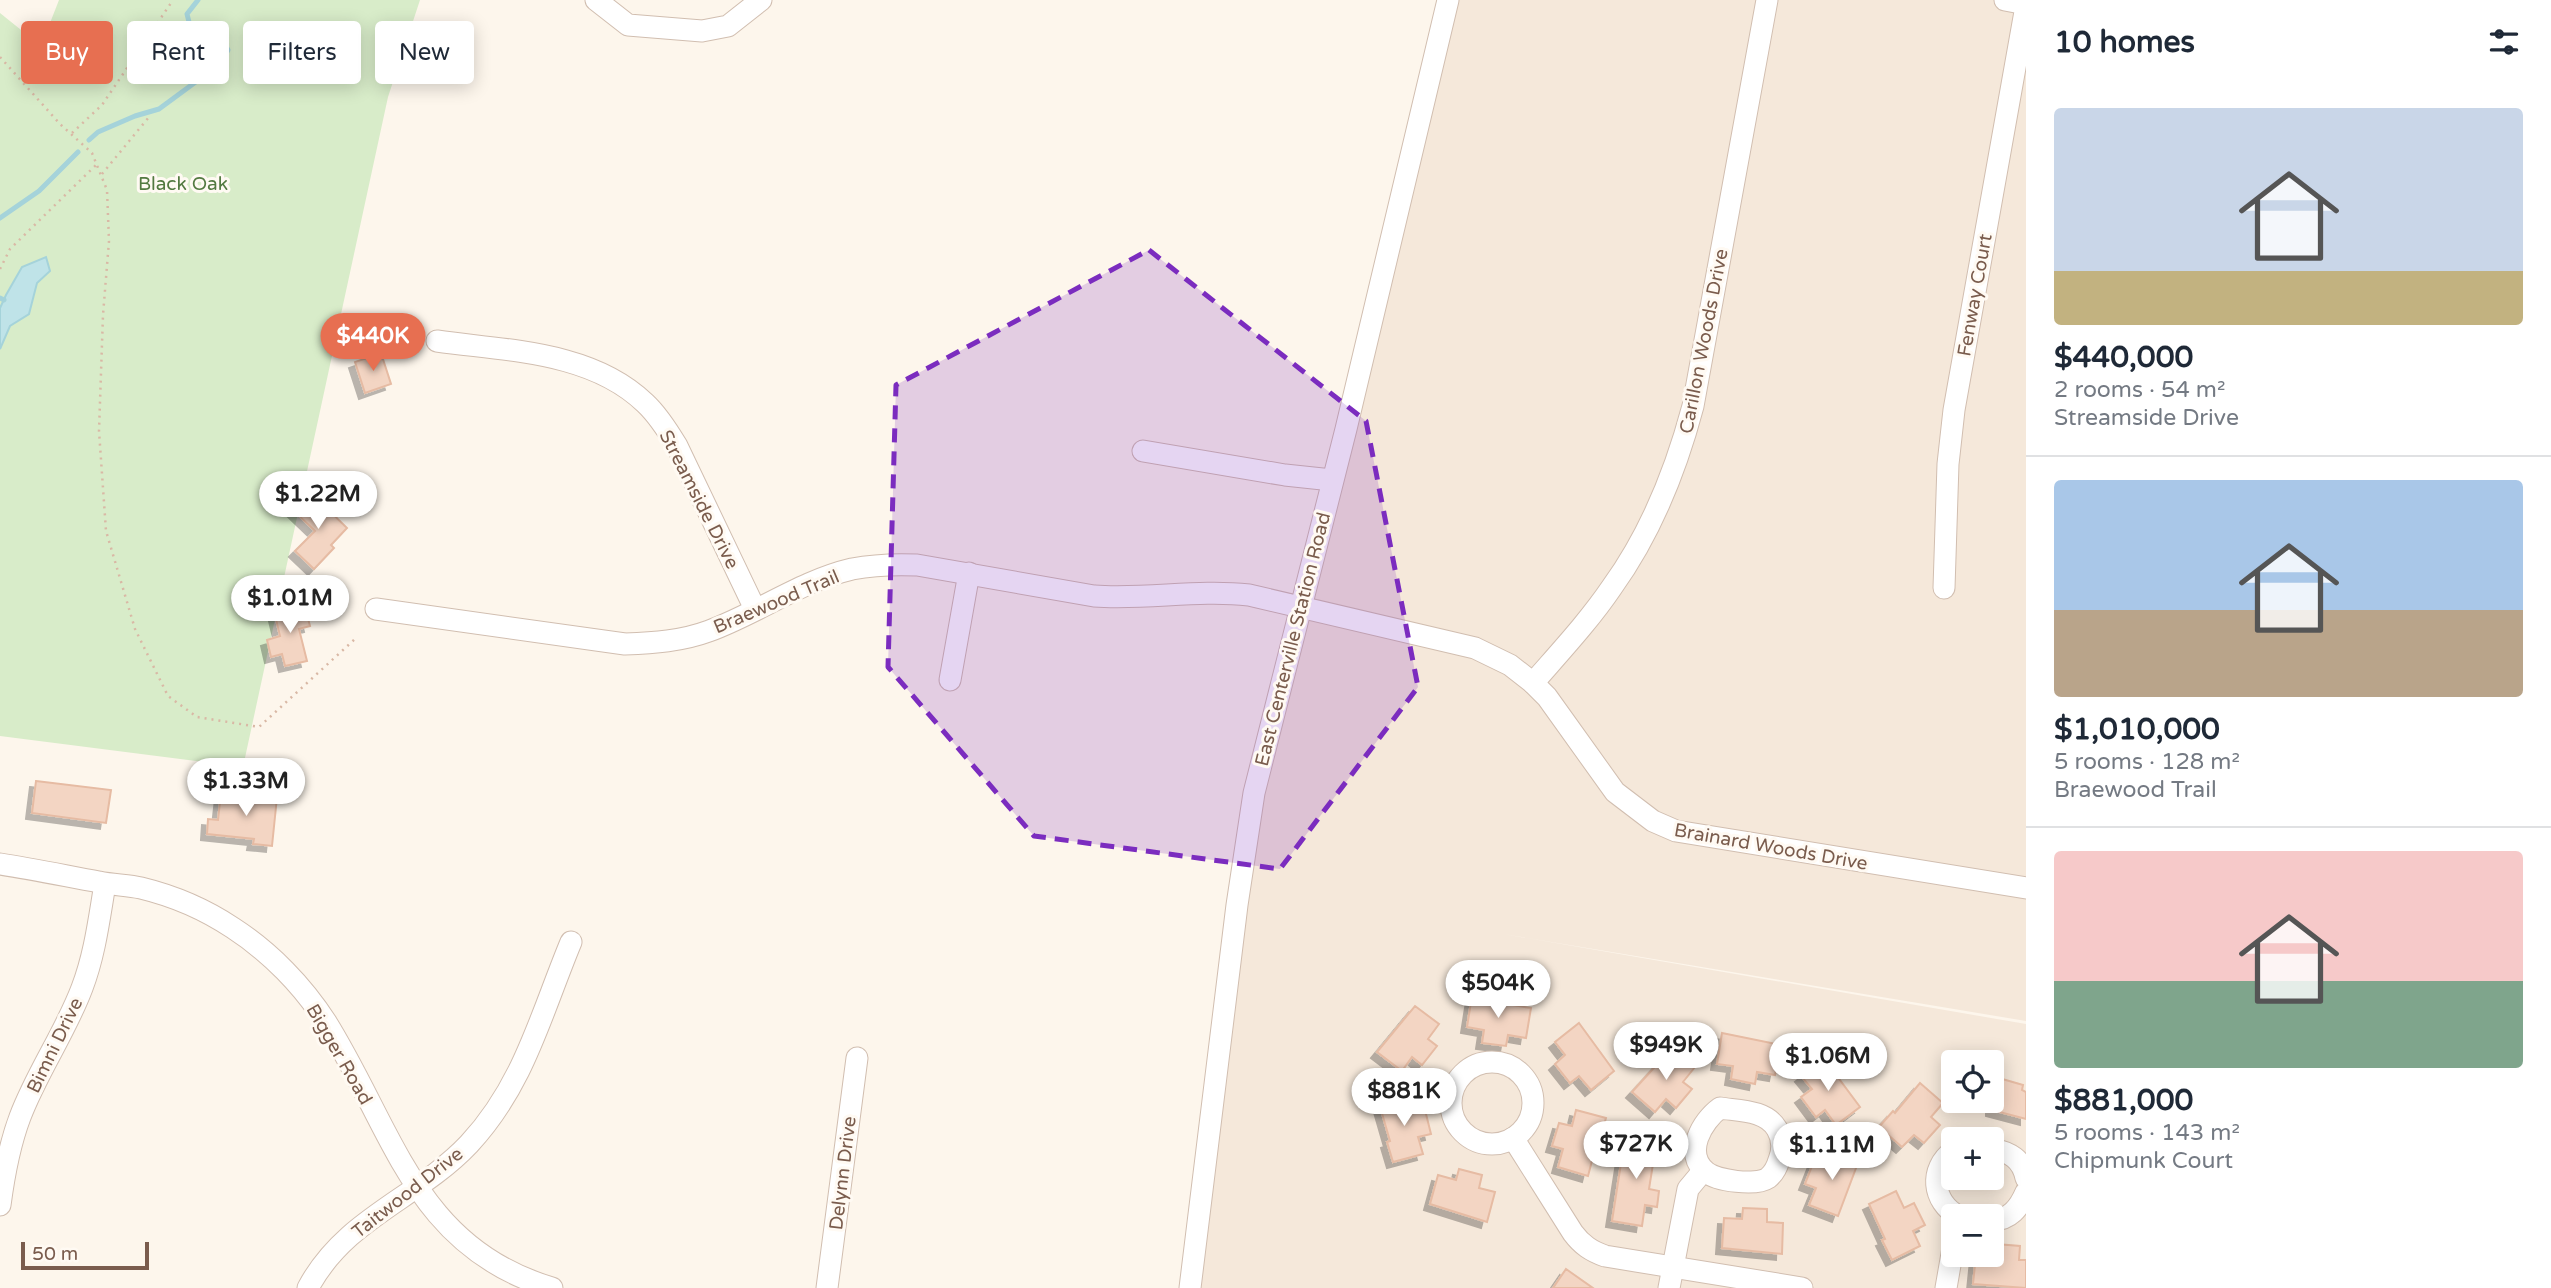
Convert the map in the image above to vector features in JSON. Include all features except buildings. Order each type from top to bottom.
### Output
[{"type":"street","points":[[596,0],[628,25],[702,31],[728,26],[761,0]]},
{"type":"street","name":"East Centerville Station Road","points":[[1190,1288],[1237,905],[1254,793],[1448,0]]},
{"type":"street","name":"Carillon Woods Drive","points":[[1533,683],[1614,586],[1649,527],[1682,448],[1693,406],[1767,0]]},
{"type":"street","points":[[2005,0],[2026,5]]},
{"type":"street","name":"Fenway Court","points":[[1944,587],[1948,464],[1954,410],[2026,5]]},
{"type":"street","name":"Streamside Drive","points":[[437,341],[560,359],[584,366],[608,376],[646,403],[677,446],[755,610]]},
{"type":"street","points":[[1143,451],[1285,475],[1332,480]]},
{"type":"street","name":"Braewood Trail","points":[[376,609],[625,644],[657,643],[710,631],[830,576],[853,569],[893,564],[969,573],[1094,596],[1113,598],[1222,592],[1301,607]]},
{"type":"street","points":[[950,680],[969,573]]},
{"type":"street","name":"Brainard Woods Drive","points":[[1301,607],[1475,648],[1510,665],[1547,697],[1615,792],[1653,821],[1676,831],[2026,888]]},
{"type":"street","name":"Bigger Road","points":[[0,864],[140,888],[182,901],[210,914],[243,935],[285,971],[325,1021],[399,1160],[435,1213],[454,1233],[486,1259],[552,1288]]},
{"type":"street","name":"Bimni Drive","points":[[0,1205],[5,1166],[20,1115],[66,1027],[83,986],[95,946],[105,884]]},
{"type":"street","name":"Taitwood Drive","points":[[308,1288],[327,1259],[349,1235],[367,1219],[416,1188],[468,1145],[502,1104],[535,1038],[571,942]]},
{"type":"street","name":"Delynn Drive","points":[[827,1288],[857,1058]]},
{"type":"street","points":[[1513,1138],[1581,1244],[1605,1256],[1672,1278],[1802,1288]]},
{"type":"street","points":[[2004,1151],[2022,1164],[2026,1178]]},
{"type":"street","points":[[1941,1164],[1936,1181],[1944,1204]]},
{"type":"street","points":[[1672,1278],[1688,1189],[1703,1171]]},
{"type":"street","points":[[2004,1217],[2016,1211],[2026,1192]]},
{"type":"street","points":[[1946,1288],[1950,1267]]},
{"type":"path","points":[[72,133],[102,105],[173,0]]},
{"type":"path","points":[[0,57],[60,124],[92,153],[107,190],[109,241],[99,430],[106,531],[135,629],[168,696],[197,717],[259,727],[355,639]]},
{"type":"path","points":[[102,174],[149,117]]},
{"type":"path","points":[[0,269],[10,249],[97,164]]},
{"type":"highlighted area","points":[[1149,250],[1366,421],[1418,687],[1280,869],[1034,836],[888,667],[896,385]]},
{"type":"shaded area","points":[[1446,0],[2026,0],[2026,1021],[1503,934],[2026,1024],[2026,1288],[1190,1288],[1237,905]]},
{"type":"green space","name":"Black Oak","points":[[59,0],[420,0],[413,21],[375,21],[375,84],[392,84],[243,767],[0,736],[0,13],[21,30],[21,84],[113,84],[113,21],[51,21]]},
{"type":"water","points":[[46,257],[50,271],[37,283],[29,314],[10,326],[0,349],[0,308],[6,295],[22,267]]},
{"type":"waterway","points":[[89,140],[98,132],[159,109],[220,64],[228,50],[224,43],[207,37],[190,26],[187,14],[198,0]]},
{"type":"waterway","points":[[0,218],[39,191],[78,152]]},
{"type":"waterway","points":[[0,298],[4,300]]}]
